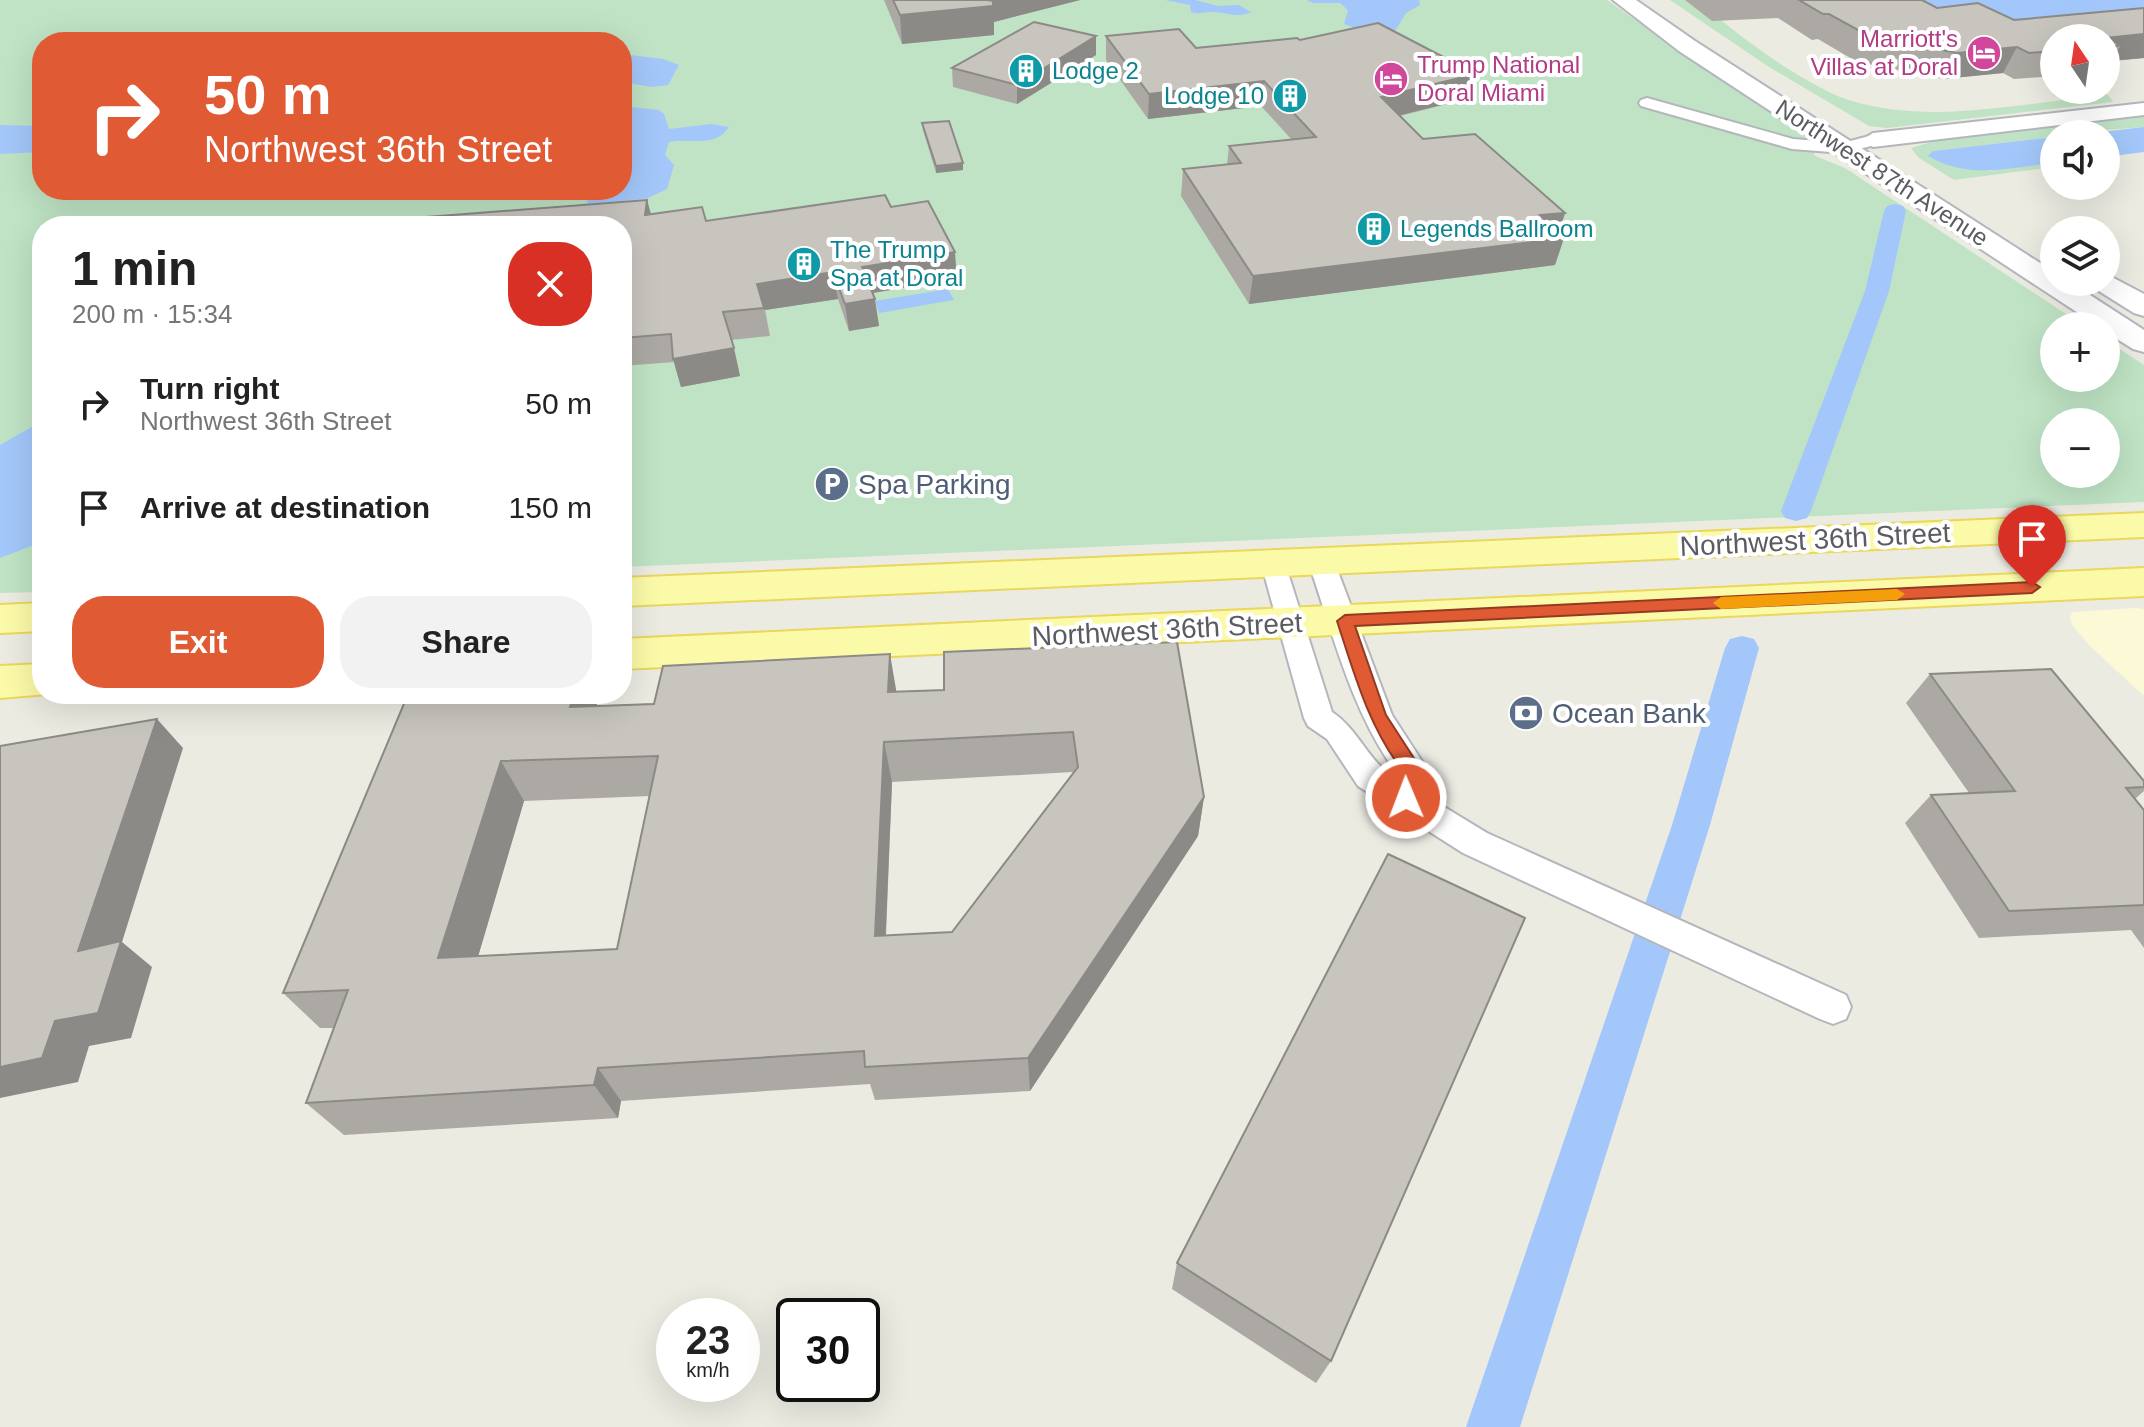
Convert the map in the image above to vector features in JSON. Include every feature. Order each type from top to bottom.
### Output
[{"type":"main road","name":"Northwest 87th Avenue","points":[[1623,0],[1669,34],[2144,343]]},
{"type":"main road","name":"Northwest 87th Avenue","points":[[1654,0],[1706,37],[1982,208]]},
{"type":"main road","points":[[1738,117],[1763,114],[1776,104]]},
{"type":"main road","points":[[1792,144],[1890,179]]},
{"type":"main road","points":[[1991,245],[2040,263]]},
{"type":"main road","points":[[2120,292],[2144,308]]},
{"type":"main road","points":[[2104,296],[2144,308]]},
{"type":"main road","name":"Northwest 36th Street","points":[[632,592],[2144,525]]},
{"type":"main road","points":[[1979,590],[1985,567],[2005,550],[2052,529]]},
{"type":"main road","points":[[1896,594],[1926,578],[1943,560],[1945,533]]},
{"type":"main road","name":"Northwest 36th Street","points":[[632,654],[2144,582]]},
{"type":"main road","points":[[0,619],[32,617]]},
{"type":"main road","points":[[0,682],[32,680]]},
{"type":"street","points":[[1835,142],[1652,99],[1792,144],[1835,142],[1873,140],[2144,109]]},
{"type":"street","points":[[1321,561],[1377,715],[1390,741],[1411,769],[1406,798]]},
{"type":"street","points":[[1274,563],[1319,718],[1338,731],[1369,777],[1475,843],[1833,1007]]},
{"type":"shaded area","points":[[2144,609],[2144,696],[2090,646],[2072,625],[2070,618],[2072,612]]},
{"type":"green space","points":[[0,0],[1607,0],[1756,104],[1800,130],[1812,140],[1815,156],[1845,168],[2063,312],[2040,312],[2040,392],[2120,392],[2120,349],[2144,365],[2144,502],[632,567],[632,216],[32,216],[32,592],[0,593]]},
{"type":"green space","points":[[1670,0],[1698,0],[1729,27],[1785,66],[1840,97],[1863,104],[1937,112],[2040,103],[2096,104],[1887,128],[1869,126],[1769,67]]},
{"type":"green space","points":[[2144,115],[2144,127],[2120,129],[2120,120],[2104,120]]},
{"type":"green space","points":[[2040,128],[2040,139],[1933,151],[1988,171],[2040,165],[2040,169],[1954,180],[1919,158],[1911,148],[1934,141]]},
{"type":"water","points":[[1165,0],[1195,0],[1218,6],[1239,5],[1251,12],[1240,15],[1197,13],[1191,12],[1190,5]]},
{"type":"water","points":[[1306,0],[1419,0],[1420,5],[1406,13],[1395,31],[1366,32],[1344,24],[1348,10],[1340,3]]},
{"type":"water","points":[[1883,0],[2144,0],[2144,11],[2030,25]]},
{"type":"water","points":[[632,55],[663,59],[679,65],[668,85],[652,87],[632,84]]},
{"type":"water","points":[[632,107],[659,110],[664,114],[669,129],[711,124],[729,127],[717,138],[709,140],[669,142],[665,155],[674,165],[667,189],[646,199],[587,204],[588,200],[632,200]]},
{"type":"water","points":[[0,125],[32,126],[32,152],[0,154]]},
{"type":"water","points":[[2144,127],[2144,152],[2120,155],[2120,130]]},
{"type":"water","points":[[2040,139],[2040,165],[1974,170],[1959,168],[1928,156],[1933,151]]},
{"type":"water","points":[[948,289],[954,300],[879,313],[875,301]]},
{"type":"water","points":[[32,427],[32,546],[0,558],[0,445]]},
{"type":"building","points":[[893,0],[987,0],[993,1],[993,6],[900,15]]},
{"type":"building","points":[[1799,0],[1922,0],[1937,8],[1978,3],[2014,20],[2144,8],[2144,34],[2120,36],[2120,24],[2040,24],[2040,52],[2029,53],[2017,47],[1957,53],[1869,36],[1829,14],[1823,14]]},
{"type":"building","points":[[1034,22],[1096,36],[1017,85],[952,68]]},
{"type":"building","points":[[1378,23],[1476,74],[1381,97],[1423,139],[1475,134],[1565,213],[1540,215],[1564,238],[1253,276],[1183,169],[1241,163],[1229,146],[1316,137],[1264,81],[1149,94],[1106,36],[1179,29],[1196,48],[1300,40]]},
{"type":"building","points":[[949,121],[963,163],[936,166],[922,123]]},
{"type":"building","points":[[885,195],[891,207],[928,201],[955,252],[862,267],[875,299],[845,304],[833,272],[757,284],[764,308],[723,312],[734,348],[673,359],[671,334],[632,337],[632,216],[440,216],[647,200],[645,215],[702,207],[706,221]]},
{"type":"building","points":[[1177,642],[1204,797],[1028,1058],[865,1067],[864,1051],[598,1068],[594,1085],[306,1103],[348,990],[283,993],[404,704],[571,704],[570,707],[654,704],[663,666],[890,654],[888,692],[944,690],[944,652]],"holes":[[[1073,732],[1078,767],[952,932],[875,936],[884,742]],[[658,756],[617,949],[438,958],[501,761]]]},
{"type":"building","points":[[2051,669],[2144,781],[2144,787],[2126,788],[2144,810],[2144,905],[2009,911],[1931,795],[2015,791],[1930,674]]},
{"type":"building","points":[[157,719],[78,951],[121,941],[98,1013],[55,1021],[42,1058],[0,1067],[0,746]]},
{"type":"building","points":[[1388,854],[1525,918],[1331,1361],[1177,1263]]},
{"type":"waterway","points":[[1796,511],[1877,291],[1895,211]]},
{"type":"waterway","points":[[1493,1427],[1691,825],[1742,648]]},
{"type":"slow traffic","points":[[1721,603],[1897,594]]},
{"type":"place","name":"Marriott's Villas at Doral","points":[[1984,53]]},
{"type":"place","name":"Lodge 2","points":[[1026,71]]},
{"type":"place","name":"Trump National Doral Miami","points":[[1391,79]]},
{"type":"place","name":"Lodge 10","points":[[1290,96]]},
{"type":"place","name":"Legends Ballroom","points":[[1374,229]]},
{"type":"place","name":"The Trump Spa at Doral","points":[[804,264]]},
{"type":"place","name":"Spa Parking","points":[[832,484]]},
{"type":"place","name":"Ocean Bank","points":[[1526,713]]},
{"type":"route","points":[[1406,798],[1411,769],[1385,733],[1345,621],[2032,587]]}]
